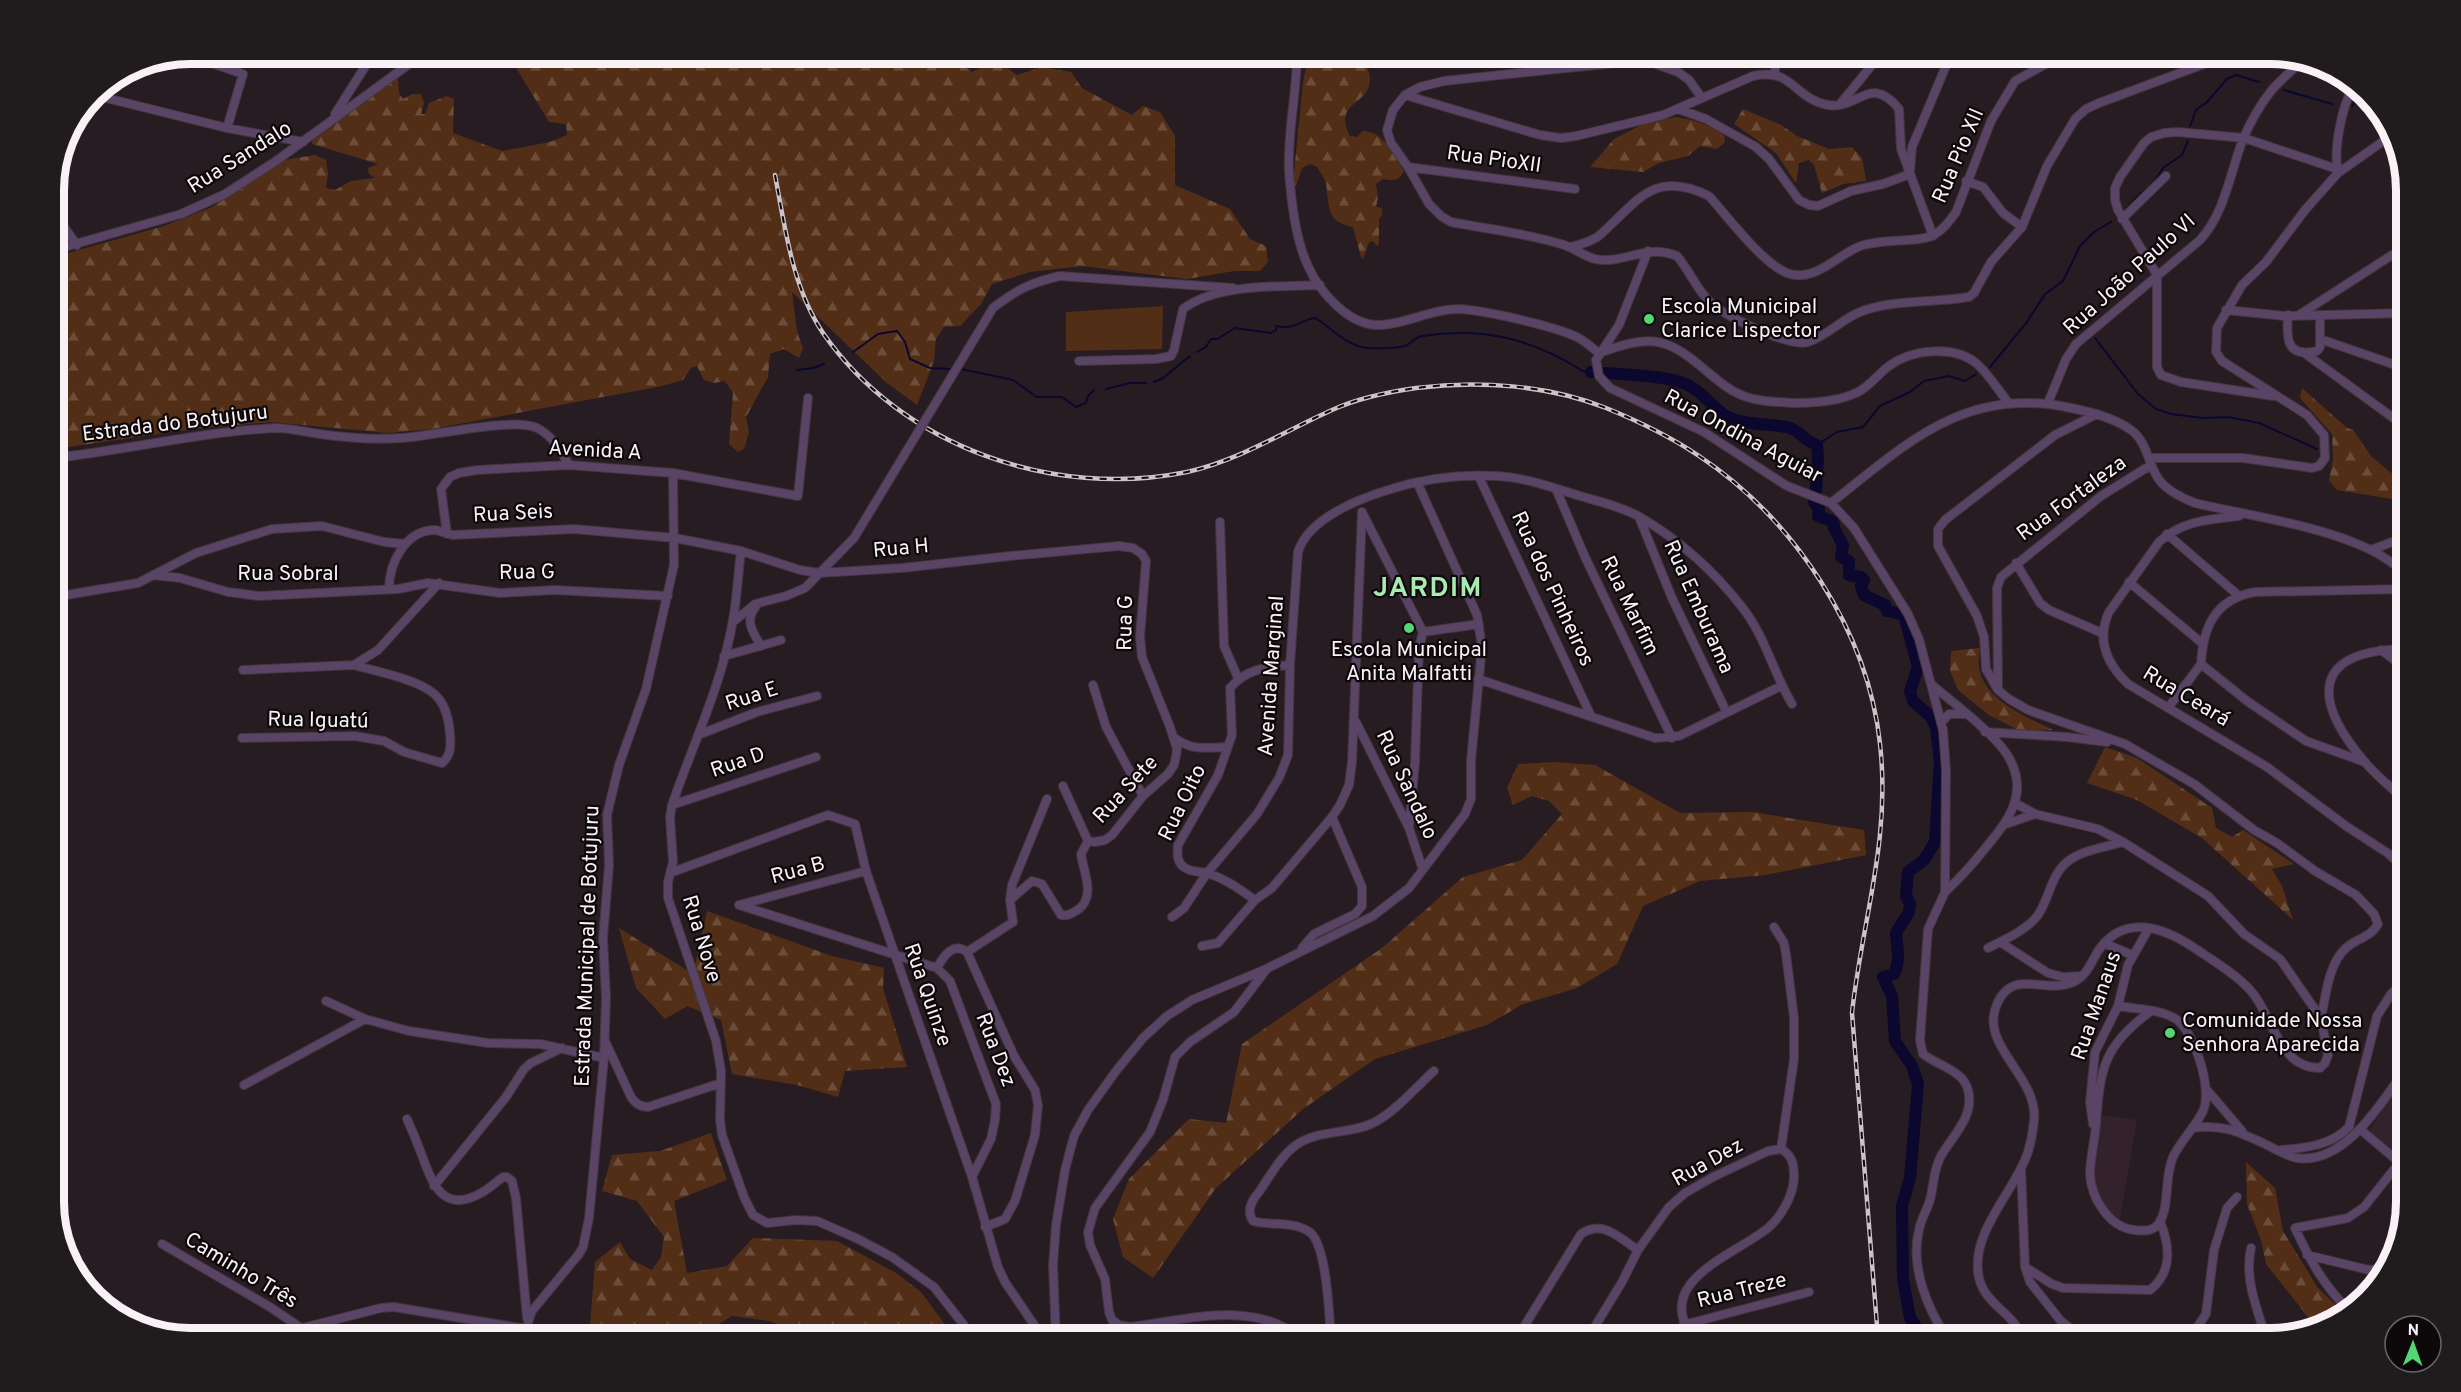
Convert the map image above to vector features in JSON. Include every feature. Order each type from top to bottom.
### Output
[{"type":"street","points":[[214,64],[243,74],[227,128]]},
{"type":"street","points":[[331,120],[367,64]]},
{"type":"street","name":"Rua Sandalo","points":[[65,248],[206,204],[225,194],[303,142],[409,64]]},
{"type":"street","points":[[1296,64],[1289,173],[1301,245],[1308,268],[1343,310],[1364,323],[1377,325],[1456,309],[1471,311],[1551,329],[1578,338],[1599,354]]},
{"type":"street","points":[[1608,64],[1444,81],[1419,87],[1405,95],[1393,110],[1387,129],[1391,143],[1429,204],[1451,222],[1571,247],[1595,259],[1608,260],[1648,251],[1677,256],[1709,302],[1718,309],[1774,336],[1799,344],[1809,342],[1860,312],[1881,307],[1969,297],[1974,293],[1991,262],[2022,227],[2047,166],[2080,113],[2099,103],[2204,64]]},
{"type":"street","points":[[1656,64],[1678,72],[1689,80],[1702,98]]},
{"type":"street","points":[[1774,64],[1774,74]]},
{"type":"street","points":[[1839,106],[1873,64]]},
{"type":"street","points":[[1910,174],[1912,147],[1947,64]]},
{"type":"street","name":"Rua Pio XII","points":[[1933,236],[1949,223],[1956,212],[1991,121],[2015,81],[2046,64]]},
{"type":"street","name":"Rua João Paulo VI","points":[[2048,402],[2066,359],[2076,344],[2210,230],[2244,138],[2271,91],[2295,67]]},
{"type":"street","points":[[1405,95],[1540,135],[1561,138],[1663,115],[1753,76],[1774,74],[1816,101],[1827,105],[1839,106],[1874,92],[1889,98],[1899,109],[1901,149],[1933,236],[1859,247],[1820,270],[1797,275],[1786,273],[1770,263],[1709,196],[1696,189],[1662,187],[1647,191],[1601,234],[1571,247]]},
{"type":"street","points":[[2337,171],[2343,112],[2349,93]]},
{"type":"street","points":[[105,98],[227,128],[303,142]]},
{"type":"street","points":[[1678,109],[1716,124],[1756,147],[1770,159],[1799,200],[1809,205],[1818,206],[1851,191],[1883,184],[1910,174]]},
{"type":"street","points":[[2277,397],[2181,382],[2161,375],[2157,367],[2157,275],[2122,219],[2115,200],[2115,188],[2120,177],[2151,137],[2178,132],[2244,138],[2337,171]]},
{"type":"street","points":[[2150,462],[2215,457],[2243,458],[2301,468],[2319,466],[2325,458],[2324,435],[2307,415],[2227,366],[2216,352],[2217,328],[2242,285],[2266,262],[2337,171],[2386,139]]},
{"type":"street","name":"Rua PioXII","points":[[1408,167],[1575,189]]},
{"type":"street","points":[[2122,219],[2166,176]]},
{"type":"street","points":[[1966,181],[1983,187],[2003,213],[2022,227]]},
{"type":"street","points":[[65,228],[77,245]]},
{"type":"street","points":[[1599,354],[1619,325],[1648,251]]},
{"type":"street","points":[[2298,315],[2396,254]]},
{"type":"street","points":[[733,622],[746,609],[759,602],[805,588],[854,538],[993,308],[1012,293],[1036,281],[1060,276],[1248,289]]},
{"type":"street","points":[[1079,361],[1166,358],[1174,350],[1183,309],[1201,297],[1248,289],[1320,285]]},
{"type":"street","points":[[2226,310],[2288,315],[2396,314]]},
{"type":"street","points":[[2288,315],[2286,337],[2296,351],[2303,352],[2317,351],[2320,347],[2320,315]]},
{"type":"street","points":[[2320,339],[2396,365]]},
{"type":"street","points":[[1599,354],[1633,341],[1665,343],[1682,350],[1722,384],[1737,393],[1767,401],[1798,403],[1845,397],[1860,391],[1889,366],[1911,355],[1952,352],[1977,364],[2008,402]]},
{"type":"street","points":[[2303,352],[2396,420]]},
{"type":"street","name":"Rua Ondina Aguiar","points":[[1599,354],[1596,360],[1599,376],[1610,388],[1704,432],[1772,478],[1831,503]]},
{"type":"street","name":"Avenida A","points":[[447,534],[441,489],[450,477],[477,470],[569,465],[673,473],[798,496],[808,398]]},
{"type":"street","points":[[1945,892],[1944,739],[1919,639],[1899,598],[1854,528],[1831,503],[1895,453],[1940,423],[1960,414],[2008,402],[2048,402],[2097,414],[2123,424],[2134,432],[2160,481],[2181,497],[2195,503],[2308,529],[2372,550],[2396,566]]},
{"type":"street","points":[[2097,414],[2055,435],[1945,519],[1938,529],[1938,546],[1981,626],[1986,669],[1998,690],[2028,710],[2125,744],[2208,792],[2254,830],[2356,895],[2374,915],[2378,924],[2373,933],[2348,946],[2339,955],[2321,1018]]},
{"type":"street","name":"Estrada do Botujuru","points":[[65,456],[195,435],[241,430],[278,428],[323,435],[384,439],[435,435],[503,424],[521,424],[536,427],[549,436],[569,465]]},
{"type":"street","name":"Rua Fortaleza","points":[[1998,690],[1997,588],[2001,577],[2101,496],[2150,462]]},
{"type":"street","name":"Estrada Municipal de Botujuru","points":[[527,1328],[537,1304],[573,1263],[583,1247],[589,1218],[605,1040],[606,998],[603,938],[609,865],[608,815],[619,765],[646,689],[674,565],[673,473]]},
{"type":"street","name":"Rua dos Pinheiros","points":[[1479,477],[1591,716]]},
{"type":"street","name":"Avenida Marginal","points":[[1172,917],[1184,908],[1207,873],[1257,814],[1280,778],[1288,755],[1290,665],[1298,552],[1301,541],[1308,531],[1324,519],[1380,492],[1417,482],[1446,478],[1514,478],[1618,507],[1638,516],[1694,555],[1722,583],[1757,628],[1781,686],[1792,704]]},
{"type":"street","points":[[1056,1328],[1053,1265],[1056,1225],[1074,1136],[1088,1110],[1143,1038],[1167,1016],[1192,1000],[1266,969],[1373,916],[1409,888],[1422,867],[1465,814],[1471,799],[1470,760],[1482,647],[1479,624],[1417,482]]},
{"type":"street","name":"Rua Marfim","points":[[1556,489],[1585,558],[1672,738]]},
{"type":"street","points":[[1202,946],[1218,943],[1255,900],[1272,888],[1332,817],[1349,785],[1355,719],[1362,512],[1360,500]]},
{"type":"street","points":[[1362,512],[1423,632],[1419,648],[1415,762],[1409,828]]},
{"type":"street","points":[[2102,633],[2109,612],[2129,582],[2167,534],[2187,524],[2245,515]]},
{"type":"street","name":"Rua Emburama","points":[[1638,516],[1672,598],[1726,711]]},
{"type":"street","points":[[1220,522],[1224,646],[1238,678],[1261,668],[1290,665]]},
{"type":"street","points":[[65,595],[138,583],[196,553],[272,529],[322,526],[384,542],[405,544],[390,574],[389,589]]},
{"type":"street","name":"Rua Seis","points":[[405,544],[427,531],[447,534],[574,530],[675,538]]},
{"type":"street","points":[[2167,534],[2238,595]]},
{"type":"street","name":"Rua H","points":[[675,538],[741,551],[800,570],[819,573],[902,568],[1119,546],[1133,548]]},
{"type":"street","points":[[2372,550],[2396,542]]},
{"type":"street","name":"Rua G","points":[[1133,548],[1142,554],[1146,561],[1140,637],[1142,657],[1171,736]]},
{"type":"street","name":"Rua Nove","points":[[741,551],[733,622],[724,656],[672,805],[670,817],[673,862],[668,898],[716,1041],[721,1083],[722,1135],[744,1197],[753,1215],[767,1222],[817,1221],[892,1257],[934,1287],[966,1328]]},
{"type":"street","name":"Rua Fortaleza","points":[[2016,563],[2040,603],[2049,610],[2102,633]]},
{"type":"street","name":"Rua Sobral","points":[[153,575],[180,578],[228,592],[259,596],[389,589]]},
{"type":"street","points":[[2129,582],[2203,644]]},
{"type":"street","points":[[243,670],[354,666],[378,650],[439,583]]},
{"type":"street","name":"Rua G","points":[[389,589],[439,583],[501,593],[555,590],[668,596]]},
{"type":"street","points":[[2168,708],[2201,664],[2207,627],[2213,617],[2226,602],[2238,595],[2272,590],[2396,589]]},
{"type":"street","points":[[759,602],[749,619],[761,646]]},
{"type":"street","points":[[1423,632],[1479,624]]},
{"type":"street","name":"Rua Ceará","points":[[2102,633],[2109,660],[2116,673],[2128,684],[2267,766],[2396,861]]},
{"type":"street","points":[[724,656],[782,640]]},
{"type":"street","points":[[2396,649],[2381,650],[2344,662],[2329,682],[2329,703],[2337,722],[2365,762],[2396,792]]},
{"type":"street","points":[[2381,650],[2396,661]]},
{"type":"street","points":[[2201,664],[2306,741],[2365,762]]},
{"type":"street","name":"Rua Iguatú","points":[[242,738],[355,736],[384,741],[404,752],[442,763],[448,759],[451,742],[449,724],[446,709],[439,698],[419,685],[354,666]]},
{"type":"street","name":"Rua Oito","points":[[1207,873],[1194,872],[1181,865],[1177,855],[1178,845],[1218,775],[1232,735],[1230,688],[1238,678]]},
{"type":"street","points":[[1478,679],[1655,738],[1672,738],[1781,686]]},
{"type":"street","points":[[1931,684],[2005,751],[2013,766],[2017,791],[2015,803],[2006,824],[1961,877],[1945,892],[1928,929],[1921,1050],[1929,1058],[1962,1079],[1968,1089],[1969,1099],[1967,1115],[1937,1163],[1930,1200],[1917,1244],[1920,1276],[1927,1301],[1942,1328]]},
{"type":"street","points":[[1093,685],[1106,727],[1143,796]]},
{"type":"street","name":"Rua E","points":[[698,735],[757,712],[818,696]]},
{"type":"street","points":[[1941,723],[1949,714],[1966,714]]},
{"type":"street","name":"Rua Sandalo","points":[[1355,719],[1409,828],[1422,867]]},
{"type":"street","points":[[1985,732],[2067,737],[2125,744]]},
{"type":"street","name":"Rua Sete","points":[[1171,736],[1185,746],[1199,749],[1226,747]]},
{"type":"street","name":"Rua Sete","points":[[1088,841],[1105,840],[1112,835],[1143,796],[1167,774],[1174,765],[1177,748],[1171,736]]},
{"type":"street","name":"Rua D","points":[[672,805],[816,757]]},
{"type":"street","points":[[1010,900],[1032,881],[1037,881],[1042,884],[1061,915],[1071,914],[1086,900],[1087,873],[1081,854],[1088,841],[1063,786]]},
{"type":"street","points":[[967,951],[1013,922],[1010,900],[1012,885],[1047,799]]},
{"type":"street","points":[[2015,803],[2035,814],[2098,829],[2123,842],[2208,896],[2244,934],[2280,959],[2321,1018],[2328,1055],[2320,1068],[2304,1066],[2291,1058],[2250,991],[2191,946],[2149,928],[2126,927],[2104,943],[2083,976],[2063,986],[2020,984],[2009,988],[1996,1006],[1994,1022],[1996,1036],[2003,1052],[2030,1090],[2035,1109],[2027,1152],[2021,1167],[1980,1243],[1978,1272],[1983,1291],[2017,1328]]},
{"type":"street","points":[[2006,824],[2035,814]]},
{"type":"street","name":"Rua Quinze","points":[[670,873],[828,815],[855,824],[866,871],[972,1177]]},
{"type":"street","points":[[1299,951],[1314,934],[1355,914],[1362,906],[1362,887],[1332,817]]},
{"type":"street","points":[[1988,948],[2031,922],[2038,914],[2055,878],[2067,862],[2077,856],[2123,842]]},
{"type":"street","points":[[1945,870],[1961,877]]},
{"type":"street","name":"Rua B","points":[[866,871],[739,905],[895,956]]},
{"type":"street","points":[[1207,873],[1240,889],[1255,900]]},
{"type":"street","points":[[1685,1328],[1681,1311],[1684,1294],[1692,1281],[1714,1261],[1769,1227],[1781,1213],[1790,1196],[1794,1179],[1794,1164],[1788,1153],[1781,1149],[1794,1059],[1794,1018],[1784,944],[1774,927]]},
{"type":"street","name":"Rua Manaus","points":[[2096,1135],[2090,1102],[2095,1052],[2118,1006],[2132,955],[2149,928]]},
{"type":"street","points":[[2000,942],[2048,973],[2063,977],[2083,976]]},
{"type":"street","points":[[2104,943],[2132,955]]},
{"type":"street","points":[[895,956],[937,968],[949,951],[960,948],[967,951],[1014,1056],[1035,1090],[1038,1105],[1035,1135],[1015,1200],[1005,1219],[985,1227]]},
{"type":"street","name":"Rua Dez","points":[[937,968],[950,981],[996,1104],[991,1139],[972,1177]]},
{"type":"street","points":[[1266,969],[1234,1012],[1190,1042],[1175,1057],[1163,1100],[1150,1132],[1095,1208],[1088,1232],[1090,1245],[1106,1279],[1109,1312],[1112,1320],[1119,1325],[1130,1327],[1226,1315],[1264,1318],[1287,1328]]},
{"type":"street","points":[[2278,1150],[2325,1143],[2342,1134],[2349,1127],[2377,1016],[2396,989]]},
{"type":"street","points":[[326,1001],[365,1019],[434,1036],[488,1043],[525,1043],[562,1048],[604,1058]]},
{"type":"street","points":[[2118,1006],[2151,1011],[2176,1020],[2187,1031],[2207,1090],[2242,1132]]},
{"type":"street","points":[[2151,1011],[2125,1032],[2110,1054],[2104,1067],[2098,1093],[2096,1135],[2090,1174],[2094,1193],[2111,1220],[2124,1229],[2145,1231],[2154,1228],[2160,1221],[2169,1167],[2180,1143],[2203,1112],[2207,1090]]},
{"type":"street","points":[[244,1085],[365,1019]]},
{"type":"street","points":[[605,1040],[636,1104],[648,1107],[721,1083]]},
{"type":"street","points":[[434,1186],[506,1097],[524,1069],[531,1063],[562,1048]]},
{"type":"street","points":[[1330,1328],[1320,1245],[1316,1236],[1296,1226],[1253,1221],[1250,1208],[1254,1198],[1284,1155],[1298,1144],[1310,1138],[1372,1123],[1386,1115],[1434,1071]]},
{"type":"street","points":[[2192,1128],[2218,1126],[2242,1132],[2294,1157],[2316,1156],[2335,1150],[2361,1130],[2396,1082]]},
{"type":"street","points":[[407,1119],[434,1186],[447,1198],[456,1200],[481,1193],[503,1177],[510,1178],[516,1198],[527,1328]]},
{"type":"street","points":[[2361,1130],[2396,1160]]},
{"type":"street","name":"Rua Dez","points":[[1638,1250],[1669,1206],[1685,1193],[1768,1151],[1781,1149]]},
{"type":"street","points":[[2021,1167],[2025,1267],[2036,1292],[2070,1328]]},
{"type":"street","points":[[2343,1304],[2307,1255],[2295,1228],[2348,1218],[2364,1207],[2396,1168]]},
{"type":"street","points":[[972,1177],[985,1227],[1005,1282],[1036,1328]]},
{"type":"street","points":[[2197,1328],[2206,1314],[2214,1250],[2227,1208],[2237,1197]]},
{"type":"street","points":[[2025,1267],[2052,1284],[2063,1288],[2150,1290],[2161,1281],[2166,1262],[2168,1240],[2160,1221]]},
{"type":"street","points":[[1523,1328],[1581,1234],[1588,1229],[1603,1228],[1638,1250],[1594,1328]]},
{"type":"street","name":"Caminho Três","points":[[162,1244],[270,1307],[301,1328]]},
{"type":"street","points":[[2251,1248],[2248,1276],[2263,1328]]},
{"type":"street","points":[[2307,1255],[2369,1270],[2376,1269]]},
{"type":"street","name":"Rua Treze","points":[[1683,1325],[1809,1292]]},
{"type":"street","points":[[301,1328],[381,1308],[394,1307],[521,1328]]},
{"type":"shaded area","points":[[2396,1088],[2396,1152],[2371,1135],[2371,1128]]},
{"type":"shaded area","points":[[2100,1115],[2137,1120],[2120,1219],[2106,1209],[2096,1188],[2094,1167]]},
{"type":"green space","points":[[517,64],[965,64],[972,72],[989,64],[1002,64],[1017,75],[1042,67],[1071,72],[1082,88],[1132,115],[1143,106],[1160,112],[1175,136],[1175,185],[1230,209],[1250,239],[1266,246],[1268,262],[1260,271],[1234,271],[1187,279],[1082,266],[1030,272],[992,284],[981,304],[960,326],[944,327],[936,339],[934,361],[917,405],[887,383],[792,292],[797,331],[803,349],[799,358],[784,349],[770,354],[768,377],[746,417],[749,432],[744,449],[738,452],[729,444],[733,393],[725,381],[714,383],[704,380],[697,366],[691,368],[683,380],[662,386],[432,429],[388,433],[271,422],[193,429],[65,447],[65,254],[164,226],[212,207],[283,160],[315,155],[326,160],[328,174],[326,188],[335,190],[351,181],[375,178],[369,174],[368,168],[378,164],[312,144],[312,140],[398,77],[399,93],[403,99],[412,94],[421,94],[424,103],[421,114],[425,114],[429,103],[447,96],[454,99],[453,133],[502,151],[550,142],[567,135],[566,124],[549,122],[515,66]]},
{"type":"green space","points":[[1307,64],[1365,64],[1370,84],[1366,93],[1347,113],[1345,122],[1350,136],[1357,137],[1363,131],[1377,135],[1387,145],[1404,171],[1398,178],[1383,179],[1376,184],[1378,197],[1376,207],[1382,208],[1382,215],[1379,219],[1379,243],[1377,246],[1373,241],[1369,242],[1363,259],[1353,227],[1338,221],[1330,212],[1324,177],[1317,167],[1310,164],[1302,168],[1296,186],[1293,183]]},
{"type":"green space","points":[[1743,109],[1829,149],[1852,147],[1862,158],[1866,181],[1843,184],[1822,193],[1814,165],[1809,160],[1799,163],[1796,183],[1776,153],[1734,124]]},
{"type":"green space","points":[[1676,117],[1713,128],[1724,135],[1725,142],[1717,149],[1700,146],[1688,156],[1659,163],[1643,172],[1590,167],[1614,139],[1643,124]]},
{"type":"green space","points":[[1163,306],[1162,349],[1066,351],[1066,312]]},
{"type":"green space","points":[[2302,388],[2347,428],[2353,430],[2371,456],[2396,477],[2396,496],[2392,499],[2337,490],[2329,481],[2333,459],[2332,434],[2300,398]]},
{"type":"green space","points":[[1980,648],[1979,667],[1982,679],[1997,698],[2019,713],[2053,730],[2018,730],[1989,715],[1958,690],[1950,671],[1951,651]]},
{"type":"green space","points":[[2105,747],[2137,758],[2212,808],[2216,828],[2232,837],[2243,830],[2294,864],[2272,869],[2282,886],[2293,920],[2202,838],[2137,800],[2087,783]]},
{"type":"green space","points":[[1556,762],[1595,765],[1680,813],[1752,812],[1864,830],[1866,855],[1765,875],[1700,881],[1643,906],[1617,964],[1577,988],[1523,1004],[1487,1025],[1375,1059],[1303,1109],[1216,1188],[1153,1278],[1123,1257],[1113,1219],[1129,1179],[1189,1119],[1226,1123],[1242,1044],[1382,948],[1463,877],[1522,860],[1562,814],[1549,801],[1532,796],[1513,805],[1507,788],[1518,764]]},
{"type":"green space","points":[[707,911],[832,956],[884,968],[883,988],[907,1067],[845,1071],[838,1097],[797,1085],[732,1074],[721,1020],[687,1006],[665,1019],[636,988],[619,928],[693,974]]},
{"type":"green space","points":[[711,1133],[727,1180],[674,1201],[687,1273],[727,1266],[753,1238],[837,1241],[896,1273],[921,1292],[948,1328],[791,1328],[769,1321],[732,1316],[712,1328],[590,1328],[595,1262],[620,1242],[630,1259],[652,1270],[661,1257],[664,1237],[637,1201],[602,1191],[612,1155],[660,1151]]},
{"type":"green space","points":[[2246,1162],[2275,1188],[2283,1231],[2318,1288],[2338,1307],[2311,1321],[2266,1264],[2261,1240],[2247,1204]]},
{"type":"waterway","points":[[2190,126],[2196,110],[2207,102],[2227,79],[2236,75],[2259,82]]},
{"type":"waterway","points":[[2284,90],[2332,104]]},
{"type":"waterway","points":[[2352,106],[2358,99]]},
{"type":"waterway","points":[[2153,184],[2163,168],[2182,155],[2188,141]]},
{"type":"waterway","points":[[2126,209],[2146,190]]},
{"type":"waterway","points":[[1990,367],[2027,322],[2045,294],[2063,281],[2080,246],[2094,232],[2111,222]]},
{"type":"waterway","points":[[1197,352],[1206,347],[1211,339],[1217,339],[1235,328],[1271,333],[1276,330],[1276,326],[1294,326],[1315,318],[1348,342],[1361,347],[1398,347],[1407,345],[1416,338],[1445,334],[1486,334],[1525,343],[1544,350],[1583,371],[1591,372]]},
{"type":"waterway","points":[[853,352],[878,334],[897,331],[905,342],[910,359],[930,368],[952,369]]},
{"type":"waterway","points":[[2095,338],[2138,394],[2156,409],[2171,414],[2203,418],[2228,417],[2259,423],[2317,449]]},
{"type":"waterway","points":[[1154,382],[1163,378],[1190,356]]},
{"type":"waterway","points":[[797,370],[824,364]]},
{"type":"waterway","points":[[961,369],[1013,380],[1037,397],[1062,397],[1076,407],[1086,403],[1088,396],[1094,390]]},
{"type":"waterway","points":[[1591,372],[1655,377],[1679,382],[1698,391],[1729,418],[1792,429],[1817,445],[1816,491]]},
{"type":"waterway","points":[[1817,445],[1837,432],[1863,427],[1880,406],[1910,392],[1924,381],[1949,376],[1965,381],[1976,374]]},
{"type":"waterway","points":[[1106,389],[1130,383],[1146,383]]},
{"type":"waterway","points":[[1814,502],[1819,509],[1818,516],[1834,524],[1843,545],[1841,557],[1849,561],[1849,575],[1861,577],[1864,580],[1861,586],[1864,595],[1885,605],[1887,611],[1904,615],[1918,667],[1910,691],[1913,701],[1931,717],[1936,727],[1940,761],[1935,842],[1924,860],[1908,872],[1906,896],[1910,904],[1909,912],[1896,933],[1897,963],[1894,974],[1883,977],[1892,996],[1895,1041],[1912,1066],[1918,1084],[1910,1178],[1902,1206],[1903,1279],[1910,1318],[1917,1328]]},
{"type":"railway","points":[[775,175],[786,236],[797,277],[812,315],[823,333],[856,373],[894,407],[938,434],[984,455],[1034,470],[1085,478],[1136,478],[1187,472],[1225,461],[1332,410],[1373,396],[1440,386],[1512,386],[1537,389],[1584,400],[1654,430],[1699,456],[1734,482],[1766,512],[1795,545],[1821,581],[1843,620],[1860,660],[1873,702],[1880,744],[1882,814],[1879,847],[1852,1013],[1877,1328]]},
{"type":"place","name":"Escola Municipal Clarice Lispector","points":[[1649,319]]},
{"type":"place","name":"Escola Municipal Anita Malfatti","points":[[1409,628]]},
{"type":"place","name":"Comunidade Nossa Senhora Aparecida","points":[[2170,1033]]},
{"type":"district","name":"JARDIM","points":[[1428,589]]}]
